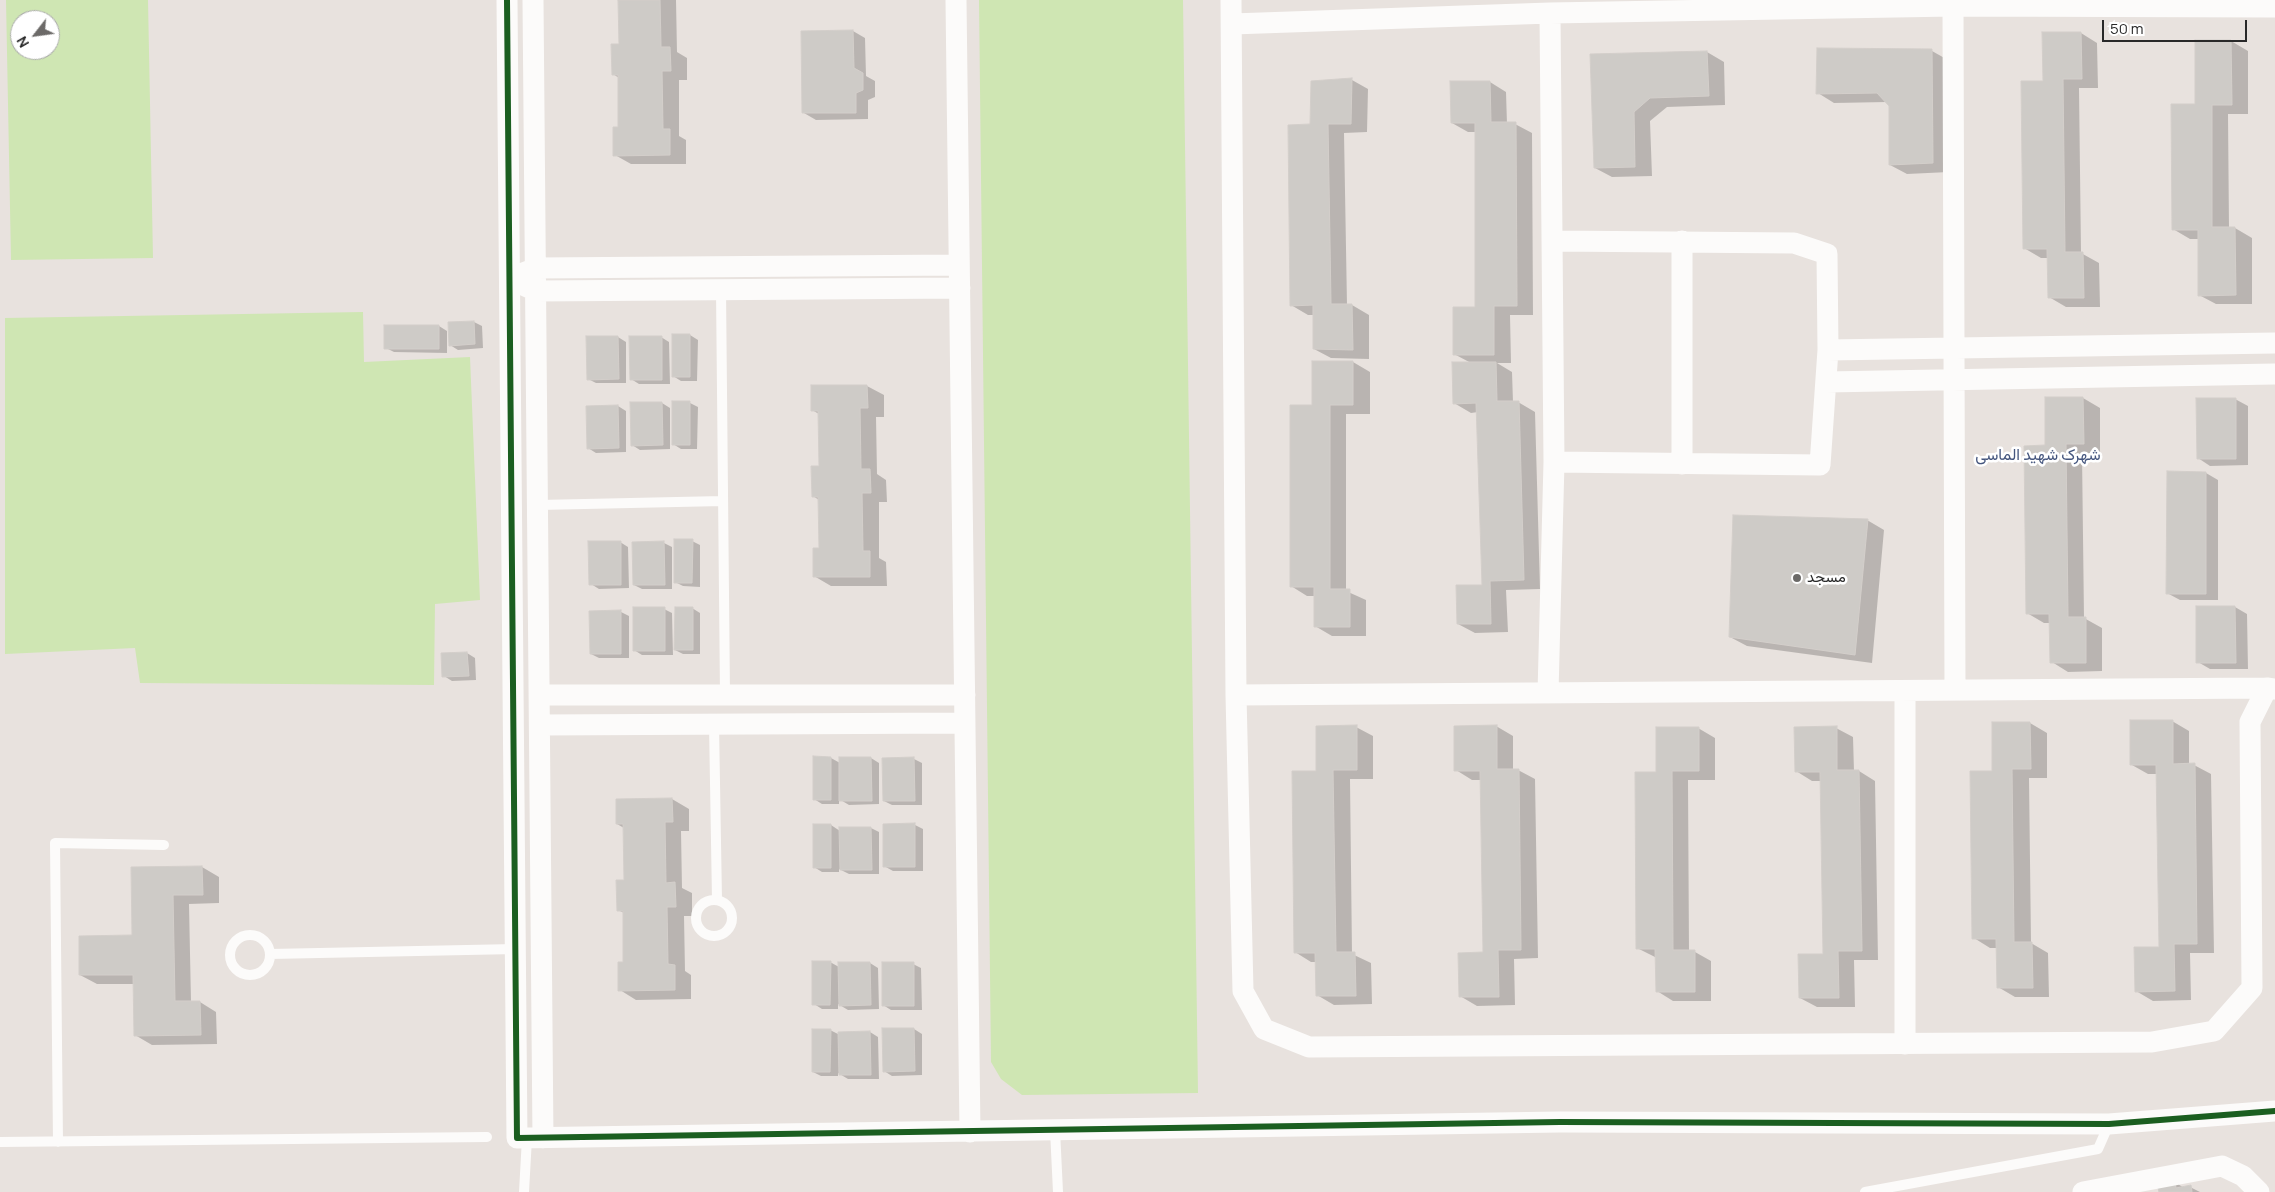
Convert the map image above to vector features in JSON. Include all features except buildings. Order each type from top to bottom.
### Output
[{"type":"street","points":[[507,0],[516,949],[529,1138]]},
{"type":"street","points":[[529,1138],[540,725],[533,0]]},
{"type":"street","points":[[956,0],[970,1132]]},
{"type":"street","points":[[1231,0],[1236,695],[1243,990],[1264,1029],[1309,1047],[2152,1042],[2214,1031],[2252,988],[2250,722],[2271,688]]},
{"type":"street","points":[[1232,24],[1550,13],[1953,6],[2275,7]]},
{"type":"street","points":[[1953,6],[1955,690]]},
{"type":"street","points":[[1548,693],[1554,462],[1550,13]]},
{"type":"street","points":[[1553,241],[1794,243],[1827,254],[1828,350],[1820,465],[1554,462]]},
{"type":"street","points":[[1682,241],[1682,464]]},
{"type":"street","points":[[510,279],[536,268],[959,265]]},
{"type":"street","points":[[510,279],[536,291],[960,288]]},
{"type":"street","points":[[1828,350],[2275,344]]},
{"type":"street","points":[[1826,382],[2275,374]]},
{"type":"street","points":[[1236,695],[2271,688]]},
{"type":"street","points":[[1905,1044],[1906,690]]},
{"type":"street","points":[[539,694],[965,695]]},
{"type":"street","points":[[540,725],[965,724]]},
{"type":"street","points":[[529,1138],[1560,1122],[2109,1124],[2275,1111]]},
{"type":"street","points":[[2083,1192],[2222,1166],[2243,1176],[2259,1192]]},
{"type":"lane","points":[[721,290],[725,695]]},
{"type":"lane","points":[[538,505],[723,501]]},
{"type":"lane","points":[[714,724],[717,900]]},
{"type":"lane","points":[[58,1142],[55,843],[164,845]]},
{"type":"lane","points":[[270,954],[516,949]]},
{"type":"lane","points":[[1865,1192],[2098,1149],[2109,1124]]},
{"type":"lane","points":[[1055,1130],[1058,1192]]},
{"type":"lane","points":[[0,1142],[487,1137]]},
{"type":"lane","points":[[524,1192],[529,1138]]},
{"type":"green space","points":[[6,0],[148,0],[153,258],[11,260]]},
{"type":"green space","points":[[979,0],[1183,0],[1198,1093],[1022,1095],[1001,1079],[991,1062]]},
{"type":"green space","points":[[363,312],[364,362],[470,357],[480,600],[435,604],[434,685],[140,683],[135,648],[5,654],[5,318]]},
{"type":"cycle path","points":[[507,0],[517,1138],[1560,1122],[2109,1124],[2275,1111]]},
{"type":"place","name":"مسجد","points":[[1797,578]]},
{"type":"district","name":"شهرک شهید الماسی","points":[[2038,456]]}]
